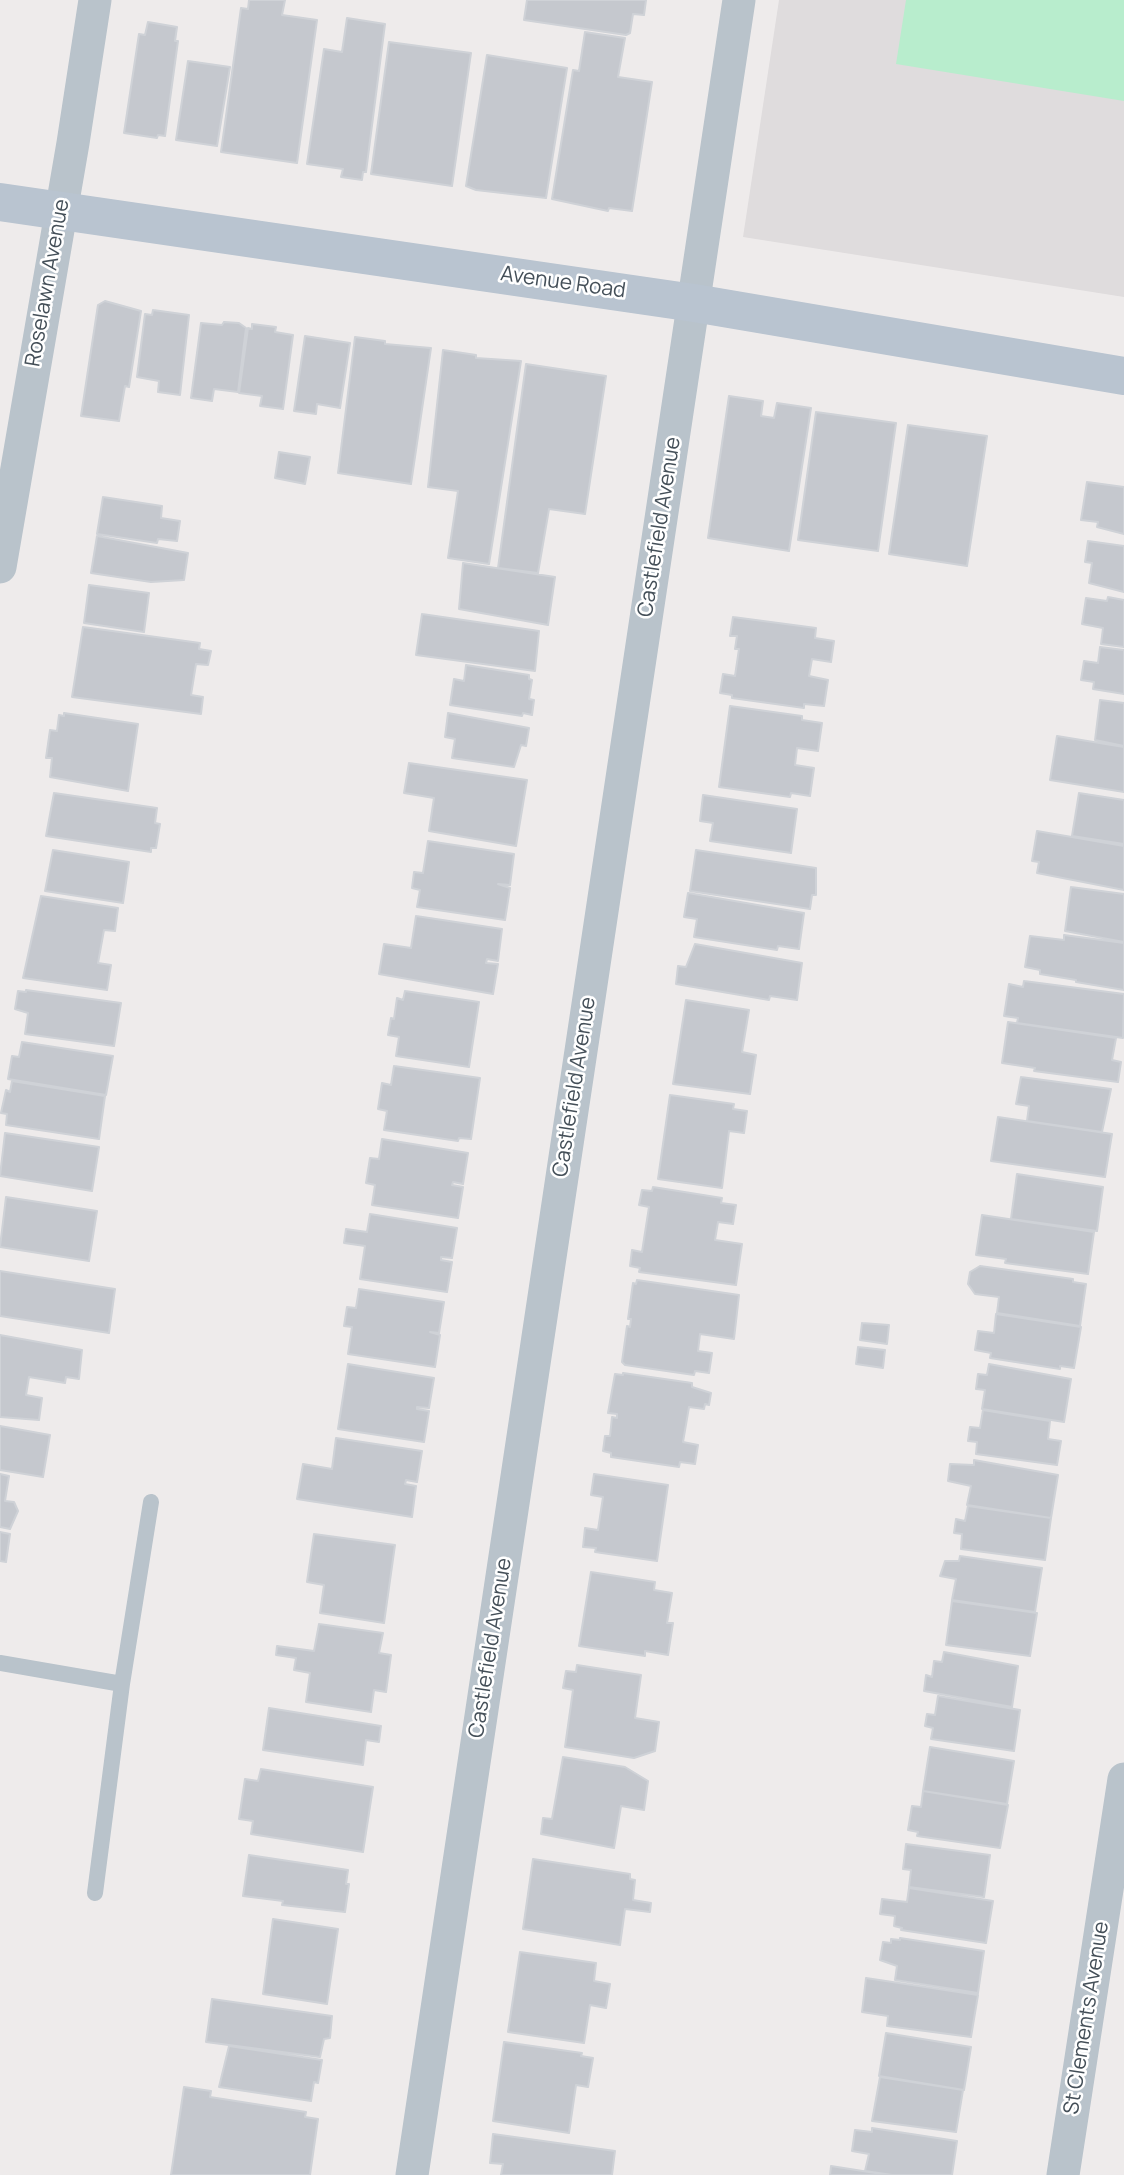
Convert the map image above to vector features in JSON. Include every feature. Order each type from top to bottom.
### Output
[{"type":"main road","name":"Avenue Road","points":[[0,202],[694,303],[1124,376]]},
{"type":"street","name":"Roselawn Avenue","points":[[0,566],[95,0]]},
{"type":"street","name":"Castlefield Avenue","points":[[412,2175],[739,0]]},
{"type":"street","name":"St Clements Avenue","points":[[1063,2175],[1124,1779]]},
{"type":"lane","points":[[95,1893],[122,1684],[151,1503]]},
{"type":"lane","points":[[0,1662],[122,1684]]},
{"type":"shaded area","points":[[779,0],[1124,0],[1124,297],[743,237]]},
{"type":"green space","points":[[906,0],[1124,0],[1124,101],[896,64]]},
{"type":"building","points":[[249,0],[285,0],[282,15],[317,20],[297,163],[221,152],[241,8],[248,9]]},
{"type":"building","points":[[527,0],[646,0],[644,15],[633,14],[630,33],[626,35],[524,20]]},
{"type":"building","points":[[347,18],[385,24],[366,172],[363,172],[362,180],[341,177],[343,169],[307,164],[324,49],[342,52]]},
{"type":"building","points":[[148,22],[177,27],[175,41],[178,41],[165,136],[158,135],[157,138],[124,133],[139,34],[145,35]]},
{"type":"building","points":[[585,32],[625,38],[618,77],[652,82],[632,211],[609,208],[608,211],[552,199],[573,70],[579,71]]},
{"type":"building","points":[[389,42],[471,53],[452,186],[371,174]]},
{"type":"building","points":[[487,55],[567,68],[546,198],[476,190],[466,186]]},
{"type":"building","points":[[188,61],[230,67],[217,146],[176,140]]},
{"type":"building","points":[[105,301],[141,311],[129,387],[125,386],[119,421],[81,416],[98,305]]},
{"type":"building","points":[[153,310],[189,315],[180,395],[158,392],[159,381],[137,377],[145,314],[152,315]]},
{"type":"building","points":[[224,322],[239,323],[246,328],[238,392],[214,389],[212,401],[191,398],[201,323],[222,325]]},
{"type":"building","points":[[252,324],[276,327],[275,332],[293,335],[283,409],[260,406],[262,396],[239,393],[248,328],[252,329]]},
{"type":"building","points":[[305,336],[350,343],[340,408],[317,404],[316,414],[294,411]]},
{"type":"building","points":[[355,337],[385,341],[385,344],[431,348],[411,484],[338,473]]},
{"type":"building","points":[[443,350],[476,355],[476,358],[521,361],[489,564],[448,558],[458,491],[428,487]]},
{"type":"building","points":[[526,364],[606,376],[585,514],[549,509],[538,573],[498,568]]},
{"type":"building","points":[[729,396],[763,401],[761,416],[774,418],[777,403],[811,408],[789,551],[708,538]]},
{"type":"building","points":[[816,412],[896,423],[878,551],[798,540]]},
{"type":"building","points":[[908,425],[987,436],[967,566],[889,554]]},
{"type":"building","points":[[279,452],[310,457],[305,484],[275,478]]},
{"type":"building","points":[[1087,482],[1124,487],[1124,534],[1097,527],[1098,522],[1081,520]]},
{"type":"building","points":[[103,497],[162,506],[161,518],[180,521],[177,541],[158,539],[157,543],[97,534]]},
{"type":"building","points":[[97,536],[188,553],[184,580],[151,582],[91,573]]},
{"type":"building","points":[[1088,541],[1124,546],[1124,592],[1089,583],[1092,563],[1085,562]]},
{"type":"building","points":[[463,563],[555,577],[548,625],[459,609]]},
{"type":"building","points":[[89,585],[149,593],[144,632],[84,623]]},
{"type":"building","points":[[1108,597],[1124,600],[1124,647],[1101,644],[1103,628],[1082,624],[1086,598],[1107,601]]},
{"type":"building","points":[[422,614],[539,631],[535,671],[416,655]]},
{"type":"building","points":[[733,617],[816,628],[815,638],[834,641],[831,662],[812,659],[809,676],[828,680],[824,706],[804,704],[804,708],[732,698],[732,695],[720,693],[723,674],[735,676],[739,649],[735,649],[737,636],[730,636]]},
{"type":"building","points":[[83,627],[200,643],[199,649],[211,651],[208,665],[196,664],[191,695],[203,697],[201,714],[72,697]]},
{"type":"building","points":[[1100,647],[1124,650],[1124,694],[1093,689],[1094,682],[1081,680],[1084,661],[1098,663]]},
{"type":"building","points":[[466,665],[529,675],[532,680],[529,699],[534,700],[532,715],[523,713],[522,716],[450,705],[454,679],[464,681]]},
{"type":"building","points":[[1100,700],[1124,703],[1124,746],[1095,740]]},
{"type":"building","points":[[730,706],[802,716],[802,720],[822,723],[818,751],[797,748],[795,765],[814,768],[810,796],[791,793],[790,797],[719,787]]},
{"type":"building","points":[[64,713],[138,724],[128,791],[50,777],[52,758],[46,758],[50,730],[57,731],[59,715],[64,716]]},
{"type":"building","points":[[448,713],[529,728],[526,746],[521,745],[514,767],[452,758],[455,739],[445,737]]},
{"type":"building","points":[[1057,736],[1124,747],[1124,792],[1050,780]]},
{"type":"building","points":[[409,763],[527,780],[516,846],[429,831],[434,798],[404,793]]},
{"type":"building","points":[[54,793],[157,808],[155,823],[160,824],[156,848],[151,848],[151,852],[46,836]]},
{"type":"building","points":[[1079,793],[1124,800],[1124,844],[1072,836]]},
{"type":"building","points":[[703,795],[797,809],[791,853],[710,841],[713,823],[700,821]]},
{"type":"building","points":[[1037,831],[1124,846],[1124,890],[1037,873],[1039,862],[1032,861]]},
{"type":"building","points":[[428,841],[514,854],[510,885],[498,884],[510,888],[505,920],[417,907],[420,890],[412,888],[414,872],[423,873]]},
{"type":"building","points":[[53,850],[129,862],[123,903],[45,891]]},
{"type":"building","points":[[696,850],[816,868],[816,895],[812,895],[810,909],[690,891]]},
{"type":"building","points":[[1071,887],[1124,894],[1124,942],[1065,931]]},
{"type":"building","points":[[688,893],[804,913],[799,949],[778,946],[777,950],[694,937],[697,919],[684,917]]},
{"type":"building","points":[[41,896],[118,908],[115,931],[104,930],[98,963],[111,965],[107,990],[23,978]]},
{"type":"building","points":[[416,916],[502,929],[498,961],[487,959],[486,963],[498,964],[493,994],[379,974],[384,944],[411,948]]},
{"type":"building","points":[[1064,935],[1124,943],[1124,990],[1040,974],[1040,970],[1025,967],[1030,936],[1064,940]]},
{"type":"building","points":[[695,944],[802,963],[797,1000],[770,996],[769,1000],[676,984],[678,966],[686,967]]},
{"type":"building","points":[[1024,981],[1124,994],[1123,1038],[1017,1023],[1018,1018],[1004,1016],[1009,984],[1023,987]]},
{"type":"building","points":[[18,991],[121,1003],[114,1046],[25,1034],[28,1013],[15,1009]]},
{"type":"building","points":[[405,991],[479,1002],[469,1067],[396,1056],[399,1037],[388,1035],[397,998],[403,1000]]},
{"type":"building","points":[[686,1000],[749,1010],[742,1052],[756,1055],[750,1094],[673,1084]]},
{"type":"building","points":[[1008,1022],[1116,1038],[1112,1060],[1121,1062],[1118,1082],[1034,1071],[1035,1068],[1002,1063]]},
{"type":"building","points":[[22,1042],[113,1056],[106,1095],[8,1079],[12,1056],[19,1057]]},
{"type":"building","points":[[394,1066],[480,1078],[471,1139],[459,1138],[458,1141],[384,1130],[387,1111],[378,1109],[382,1083],[391,1085]]},
{"type":"building","points":[[1021,1077],[1111,1089],[1102,1132],[1027,1121],[1029,1106],[1016,1104]]},
{"type":"building","points":[[12,1081],[105,1096],[99,1139],[6,1125],[7,1114],[1,1113],[6,1090],[10,1092]]},
{"type":"building","points":[[670,1095],[734,1104],[733,1109],[747,1111],[744,1133],[729,1131],[722,1188],[658,1179]]},
{"type":"building","points":[[998,1117],[1112,1134],[1105,1177],[991,1161]]},
{"type":"building","points":[[5,1133],[99,1147],[92,1191],[0,1176]]},
{"type":"building","points":[[382,1139],[468,1153],[463,1184],[453,1182],[452,1185],[463,1187],[458,1218],[372,1205],[375,1185],[366,1183],[370,1158],[379,1159]]},
{"type":"building","points":[[1017,1174],[1103,1187],[1097,1231],[1011,1219]]},
{"type":"building","points":[[653,1187],[722,1198],[721,1203],[736,1205],[733,1224],[718,1222],[715,1240],[742,1244],[736,1285],[639,1272],[640,1268],[630,1266],[632,1250],[642,1252],[649,1207],[639,1205],[642,1190],[652,1191]]},
{"type":"building","points":[[6,1197],[97,1211],[89,1261],[0,1247]]},
{"type":"building","points":[[370,1214],[457,1228],[452,1258],[441,1257],[441,1260],[452,1262],[447,1292],[360,1279],[365,1246],[344,1243],[346,1229],[367,1232]]},
{"type":"building","points":[[982,1215],[1094,1232],[1088,1274],[1005,1263],[1006,1259],[976,1255]]},
{"type":"building","points":[[980,1266],[1073,1279],[1073,1282],[1086,1284],[1080,1326],[997,1313],[999,1297],[975,1294],[968,1284],[970,1272]]},
{"type":"building","points":[[0,1271],[115,1289],[109,1333],[0,1316]]},
{"type":"building","points":[[637,1280],[739,1295],[734,1339],[700,1334],[698,1351],[712,1353],[709,1373],[695,1371],[694,1375],[625,1365],[622,1362],[627,1326],[630,1327],[631,1319],[628,1319],[633,1283],[636,1284]]},
{"type":"building","points":[[359,1289],[444,1302],[439,1333],[430,1332],[440,1335],[435,1367],[348,1354],[352,1327],[344,1326],[347,1307],[356,1308]]},
{"type":"building","points":[[996,1314],[1081,1327],[1074,1368],[1060,1366],[1060,1369],[990,1358],[991,1353],[975,1350],[978,1331],[994,1333]]},
{"type":"building","points":[[862,1323],[889,1325],[887,1344],[860,1340]]},
{"type":"building","points":[[0,1335],[82,1350],[79,1379],[66,1377],[65,1383],[29,1377],[26,1395],[42,1398],[39,1420],[0,1417]]},
{"type":"building","points":[[858,1347],[885,1350],[883,1368],[856,1364]]},
{"type":"building","points":[[348,1364],[434,1378],[429,1408],[417,1407],[429,1411],[424,1442],[338,1429]]},
{"type":"building","points":[[989,1364],[1071,1379],[1064,1422],[982,1409],[985,1390],[976,1389],[978,1374],[987,1375]]},
{"type":"building","points":[[615,1374],[692,1383],[692,1387],[711,1393],[709,1405],[705,1404],[704,1409],[689,1407],[683,1442],[698,1445],[695,1464],[680,1462],[679,1467],[611,1457],[611,1453],[603,1451],[605,1436],[610,1436],[612,1417],[617,1418],[617,1414],[608,1413]]},
{"type":"building","points":[[983,1410],[1050,1421],[1048,1439],[1061,1441],[1057,1465],[976,1454],[977,1442],[968,1441],[970,1427],[980,1428]]},
{"type":"building","points":[[0,1426],[50,1435],[43,1477],[0,1470]]},
{"type":"building","points":[[336,1438],[422,1451],[417,1482],[406,1480],[405,1484],[416,1486],[412,1517],[297,1499],[303,1464],[332,1469]]},
{"type":"building","points":[[974,1460],[1058,1475],[1051,1518],[967,1505],[971,1486],[948,1481],[950,1464],[974,1465]]},
{"type":"building","points":[[0,1474],[9,1476],[5,1501],[14,1502],[18,1511],[10,1529],[0,1527]]},
{"type":"building","points":[[594,1474],[668,1485],[657,1561],[595,1552],[596,1548],[583,1547],[585,1528],[598,1530],[603,1497],[591,1495]]},
{"type":"building","points":[[968,1506],[1051,1518],[1045,1560],[961,1549],[962,1534],[954,1533],[956,1519],[965,1521]]},
{"type":"building","points":[[0,1532],[10,1534],[6,1562],[0,1561]]},
{"type":"building","points":[[314,1534],[395,1545],[384,1623],[320,1613],[324,1585],[307,1582]]},
{"type":"building","points":[[960,1556],[1042,1568],[1035,1612],[952,1600],[956,1579],[940,1576],[945,1561],[959,1561]]},
{"type":"building","points":[[591,1572],[655,1582],[654,1590],[672,1593],[667,1623],[673,1623],[668,1655],[645,1651],[645,1656],[579,1646]]},
{"type":"building","points":[[952,1601],[1037,1613],[1030,1656],[946,1645]]},
{"type":"building","points":[[319,1624],[383,1633],[379,1653],[391,1655],[386,1692],[374,1690],[371,1712],[306,1702],[310,1673],[294,1670],[296,1658],[276,1655],[277,1646],[314,1651]]},
{"type":"building","points":[[944,1652],[1018,1666],[1012,1707],[924,1691],[926,1675],[932,1677],[934,1661],[942,1662]]},
{"type":"building","points":[[577,1665],[641,1675],[635,1718],[659,1722],[655,1751],[634,1758],[565,1747],[573,1690],[563,1688],[566,1671],[576,1672]]},
{"type":"building","points":[[938,1696],[1020,1710],[1014,1751],[931,1739],[933,1728],[925,1726],[927,1714],[935,1715]]},
{"type":"building","points":[[269,1708],[381,1726],[379,1742],[366,1740],[363,1765],[263,1750]]},
{"type":"building","points":[[930,1747],[1014,1761],[1007,1804],[923,1791]]},
{"type":"building","points":[[563,1757],[625,1767],[648,1781],[644,1810],[621,1806],[614,1848],[541,1834],[543,1818],[552,1819]]},
{"type":"building","points":[[261,1769],[373,1787],[363,1852],[251,1834],[253,1821],[239,1819],[245,1779],[258,1781]]},
{"type":"building","points":[[923,1791],[1008,1805],[1000,1848],[917,1836],[918,1832],[908,1830],[912,1806],[921,1807]]},
{"type":"building","points":[[906,1844],[990,1855],[984,1897],[909,1887],[911,1870],[903,1869]]},
{"type":"building","points":[[249,1855],[348,1870],[345,1912],[282,1905],[283,1901],[243,1896]]},
{"type":"building","points":[[533,1859],[630,1874],[630,1879],[635,1880],[633,1900],[651,1903],[650,1912],[625,1909],[620,1945],[523,1929]]},
{"type":"building","points":[[909,1888],[993,1901],[986,1943],[901,1930],[902,1928],[894,1926],[895,1916],[880,1914],[882,1899],[907,1902]]},
{"type":"building","points":[[273,1919],[338,1929],[327,2004],[263,1994]]},
{"type":"building","points":[[900,1938],[984,1951],[978,1993],[895,1980],[897,1966],[880,1960],[883,1942],[891,1943],[891,1939]]},
{"type":"building","points":[[520,1952],[596,1963],[594,1981],[610,1984],[606,2008],[590,2005],[584,2043],[508,2032]]},
{"type":"building","points":[[866,1978],[978,1995],[971,2037],[887,2026],[888,2016],[862,2012]]},
{"type":"building","points":[[212,1999],[332,2016],[330,2038],[324,2039],[320,2057],[206,2042]]},
{"type":"building","points":[[886,2033],[971,2047],[964,2090],[879,2076]]},
{"type":"building","points":[[504,2042],[582,2053],[581,2056],[593,2058],[588,2087],[576,2085],[569,2133],[493,2121]]},
{"type":"building","points":[[229,2046],[322,2060],[311,2101],[219,2087]]},
{"type":"building","points":[[880,2077],[963,2090],[956,2132],[872,2121]]},
{"type":"building","points":[[184,2087],[211,2091],[210,2097],[306,2112],[305,2117],[318,2119],[310,2175],[171,2175]]},
{"type":"building","points":[[872,2128],[957,2141],[952,2175],[892,2175],[865,2171],[869,2154],[852,2151],[855,2130],[872,2132]]},
{"type":"building","points":[[493,2134],[615,2151],[612,2175],[501,2175],[503,2164],[490,2163]]},
{"type":"building","points":[[831,2166],[888,2175],[830,2175]]}]
